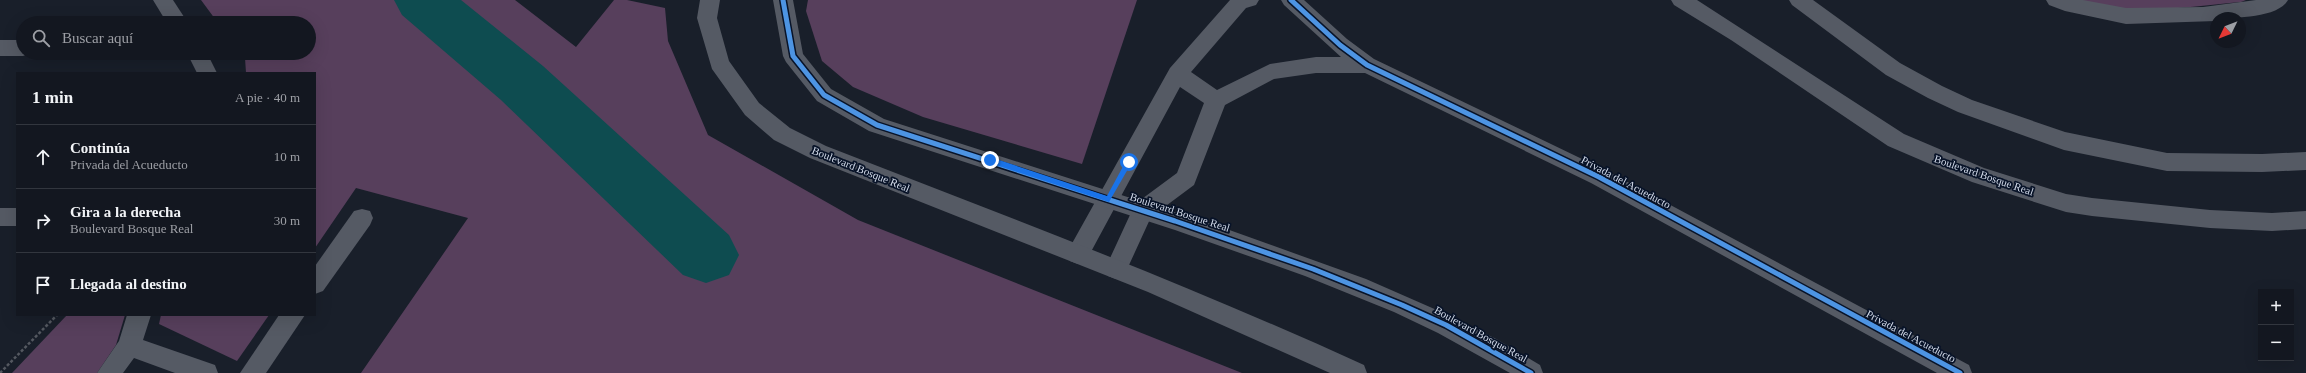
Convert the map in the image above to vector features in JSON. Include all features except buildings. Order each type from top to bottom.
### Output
[{"type":"street","points":[[163,0],[173,16]]},
{"type":"street","name":"Boulevard Bosque Real","points":[[710,0],[707,18],[719,63],[752,109],[782,134],[818,152],[1116,269],[1289,341],[1355,373]]},
{"type":"street","name":"Boulevard Bosque Real","points":[[784,0],[793,56],[824,95],[877,124],[1143,211],[1360,286],[1453,328],[1531,373]]},
{"type":"street","points":[[1078,254],[1109,200],[1176,74],[1239,3],[1249,0]]},
{"type":"street","name":"Privada del Acueducto","points":[[1291,0],[1340,45],[1367,65],[1600,177],[1960,373]]},
{"type":"street","name":"Boulevard Bosque Real","points":[[1681,0],[1738,35],[1896,140],[1951,165],[1980,176],[2066,203],[2092,207],[2210,219],[2272,222],[2306,220]]},
{"type":"street","points":[[1799,0],[1893,69],[1935,92],[1965,106],[2064,141],[2167,162],[2262,163],[2306,161]]},
{"type":"street","points":[[2056,0],[2065,4],[2126,16],[2203,15],[2266,6],[2278,0]]},
{"type":"street","points":[[0,48],[16,48]]},
{"type":"street","points":[[200,60],[206,72]]},
{"type":"street","name":"Privada del Acueducto","points":[[1216,100],[1270,72],[1316,65],[1367,65]]},
{"type":"street","points":[[1116,269],[1143,211],[1186,179],[1216,100],[1176,74]]},
{"type":"street","points":[[0,217],[16,217]]},
{"type":"street","points":[[316,283],[362,218]]},
{"type":"street","points":[[109,373],[129,346],[139,316]]},
{"type":"street","points":[[252,373],[292,316]]},
{"type":"street","points":[[129,346],[206,373]]},
{"type":"path","points":[[0,373],[56,316]]},
{"type":"shaded area","points":[[201,0],[515,0],[576,47],[614,0],[627,0],[665,8],[668,41],[708,135],[858,220],[1242,373],[361,373],[468,218],[356,188],[316,247],[316,72],[246,72],[245,60],[316,60],[316,16],[213,16]]},
{"type":"shaded area","points":[[808,0],[1137,0],[1082,164],[923,117],[853,87],[822,61],[806,11]]},
{"type":"shaded area","points":[[2079,0],[2246,0],[2241,2],[2181,8],[2138,10],[2097,5]]},
{"type":"shaded area","points":[[66,316],[125,316],[116,345],[97,373],[12,373]]},
{"type":"shaded area","points":[[161,316],[268,316],[237,361],[159,324]]},
{"type":"waterway","points":[[422,0],[522,83],[706,255]]},
{"type":"cycle path","points":[[783,0],[793,56],[824,95],[877,125],[1175,221],[1267,252],[1358,286],[1446,325],[1531,373]]},
{"type":"cycle path","points":[[1291,0],[1340,45],[1367,65],[1599,177],[1960,373]]},
{"type":"route","points":[[990,160],[1109,200],[1129,162]]}]
